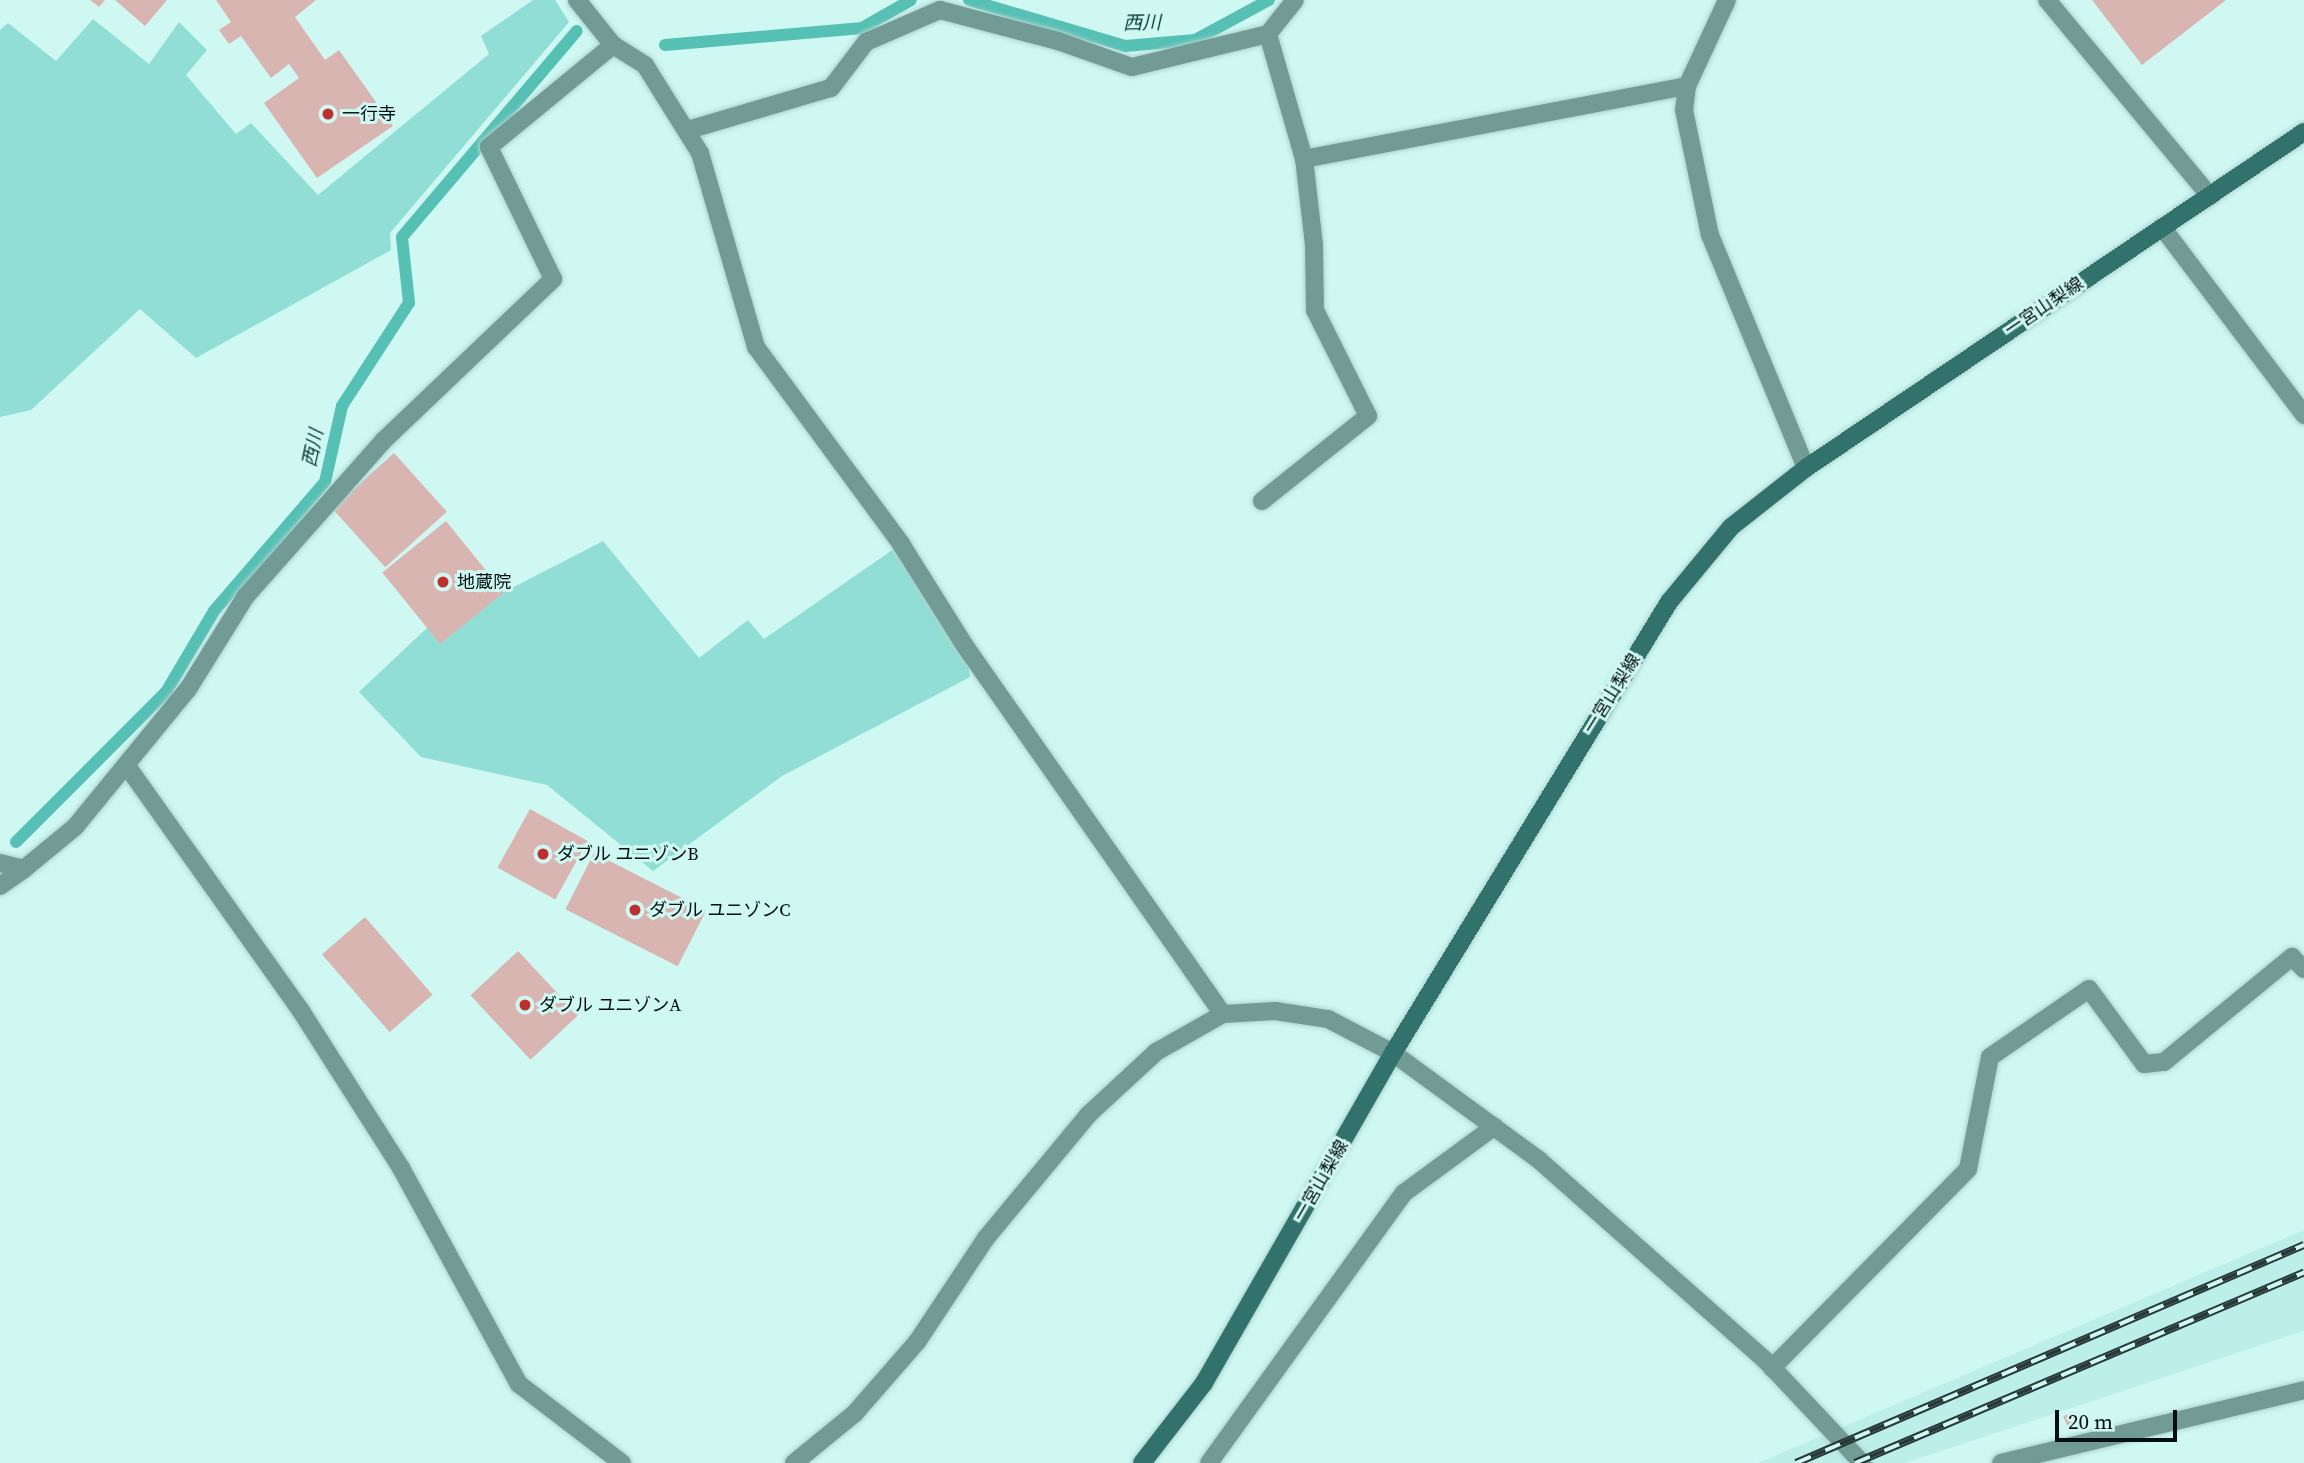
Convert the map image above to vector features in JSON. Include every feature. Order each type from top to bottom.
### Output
[{"type":"main road","name":"一宮山梨線","points":[[1142,1463],[1204,1383],[1393,1053],[1669,602],[1731,527],[1806,468],[2304,132]]},
{"type":"street","points":[[576,0],[613,45],[645,65],[700,153],[756,347],[901,544],[965,646],[1223,1014]]},
{"type":"street","points":[[688,130],[831,88],[866,41],[940,10],[1058,41],[1132,67],[1268,34],[1295,0]]},
{"type":"street","points":[[1727,0],[1686,86],[1684,110],[1710,235],[1806,468]]},
{"type":"street","points":[[2047,0],[2210,197]]},
{"type":"street","points":[[1262,501],[1368,416],[1315,310],[1314,244],[1304,159],[1268,34]]},
{"type":"street","points":[[0,886],[75,827],[188,689],[246,596],[383,441],[553,279],[489,147],[613,45]]},
{"type":"street","points":[[1304,159],[1686,86]]},
{"type":"street","points":[[2162,227],[2304,415]]},
{"type":"street","points":[[127,766],[316,1033],[401,1168],[519,1384],[622,1463]]},
{"type":"street","points":[[0,863],[24,869]]},
{"type":"street","points":[[1772,1368],[1968,1169],[1990,1057],[2089,989],[2144,1064],[2164,1062],[2292,957],[2304,969]]},
{"type":"street","points":[[794,1463],[855,1413],[917,1342],[986,1238],[1088,1115],[1156,1052],[1223,1014],[1275,1011],[1328,1019],[1393,1053],[1539,1160],[1772,1368],[1862,1463]]},
{"type":"street","points":[[1209,1463],[1404,1193],[1494,1127]]},
{"type":"street","points":[[2008,1462],[2304,1390]]},
{"type":"shaded area","points":[[533,0],[555,0],[569,22],[390,233],[391,250],[196,358],[140,309],[31,410],[0,417],[0,30],[8,23],[56,61],[93,19],[149,64],[179,22],[207,50],[186,75],[236,134],[251,123],[318,195],[489,54],[481,36]]},
{"type":"shaded area","points":[[603,541],[699,658],[748,620],[764,639],[901,544],[965,646],[970,677],[782,776],[653,871],[547,785],[421,757],[359,692],[428,627],[441,643],[504,592]]},
{"type":"shaded area","points":[[2304,1230],[2304,1331],[1905,1463],[1758,1463]]},
{"type":"building","points":[[90,0],[105,0],[99,7]]},
{"type":"building","points":[[115,0],[167,0],[145,26]]},
{"type":"building","name":"一行寺","points":[[216,0],[316,0],[295,17],[325,60],[339,50],[393,126],[317,178],[264,103],[299,78],[289,64],[271,78],[241,36],[229,44],[219,30],[231,22]]},
{"type":"building","points":[[2092,0],[2226,0],[2142,65]]},
{"type":"building","points":[[394,453],[447,512],[385,567],[332,509]]},
{"type":"building","name":"地蔵院","points":[[446,521],[504,592],[440,644],[382,573]]},
{"type":"building","name":"ダブル ユニゾンB","points":[[530,809],[588,841],[555,900],[498,868]]},
{"type":"building","name":"ダブル ユニゾンC","points":[[594,853],[706,910],[678,966],[565,909]]},
{"type":"building","points":[[365,917],[433,995],[390,1032],[322,954]]},
{"type":"building","name":"ダブル ユニゾンA","points":[[518,951],[578,1015],[530,1060],[470,995]]},
{"type":"building","points":[[2075,1411],[2079,1420],[2067,1425],[2063,1416]]},
{"type":"waterway","name":"西川","points":[[665,45],[862,28],[911,0]]},
{"type":"waterway","name":"西川","points":[[969,0],[1125,46],[1195,40],[1269,0]]},
{"type":"waterway","name":"西川","points":[[16,842],[166,692],[214,611],[325,482],[342,406],[409,303],[402,237],[577,31]]},
{"type":"railway","points":[[1796,1463],[2304,1245]]},
{"type":"railway","points":[[1855,1463],[2304,1272]]},
{"type":"place","name":"一行寺","points":[[328,114]]},
{"type":"place","name":"地蔵院","points":[[443,582]]},
{"type":"place","name":"ダブル ユニゾンB","points":[[543,854]]},
{"type":"place","name":"ダブル ユニゾンC","points":[[635,910]]},
{"type":"place","name":"ダブル ユニゾンA","points":[[525,1005]]}]
